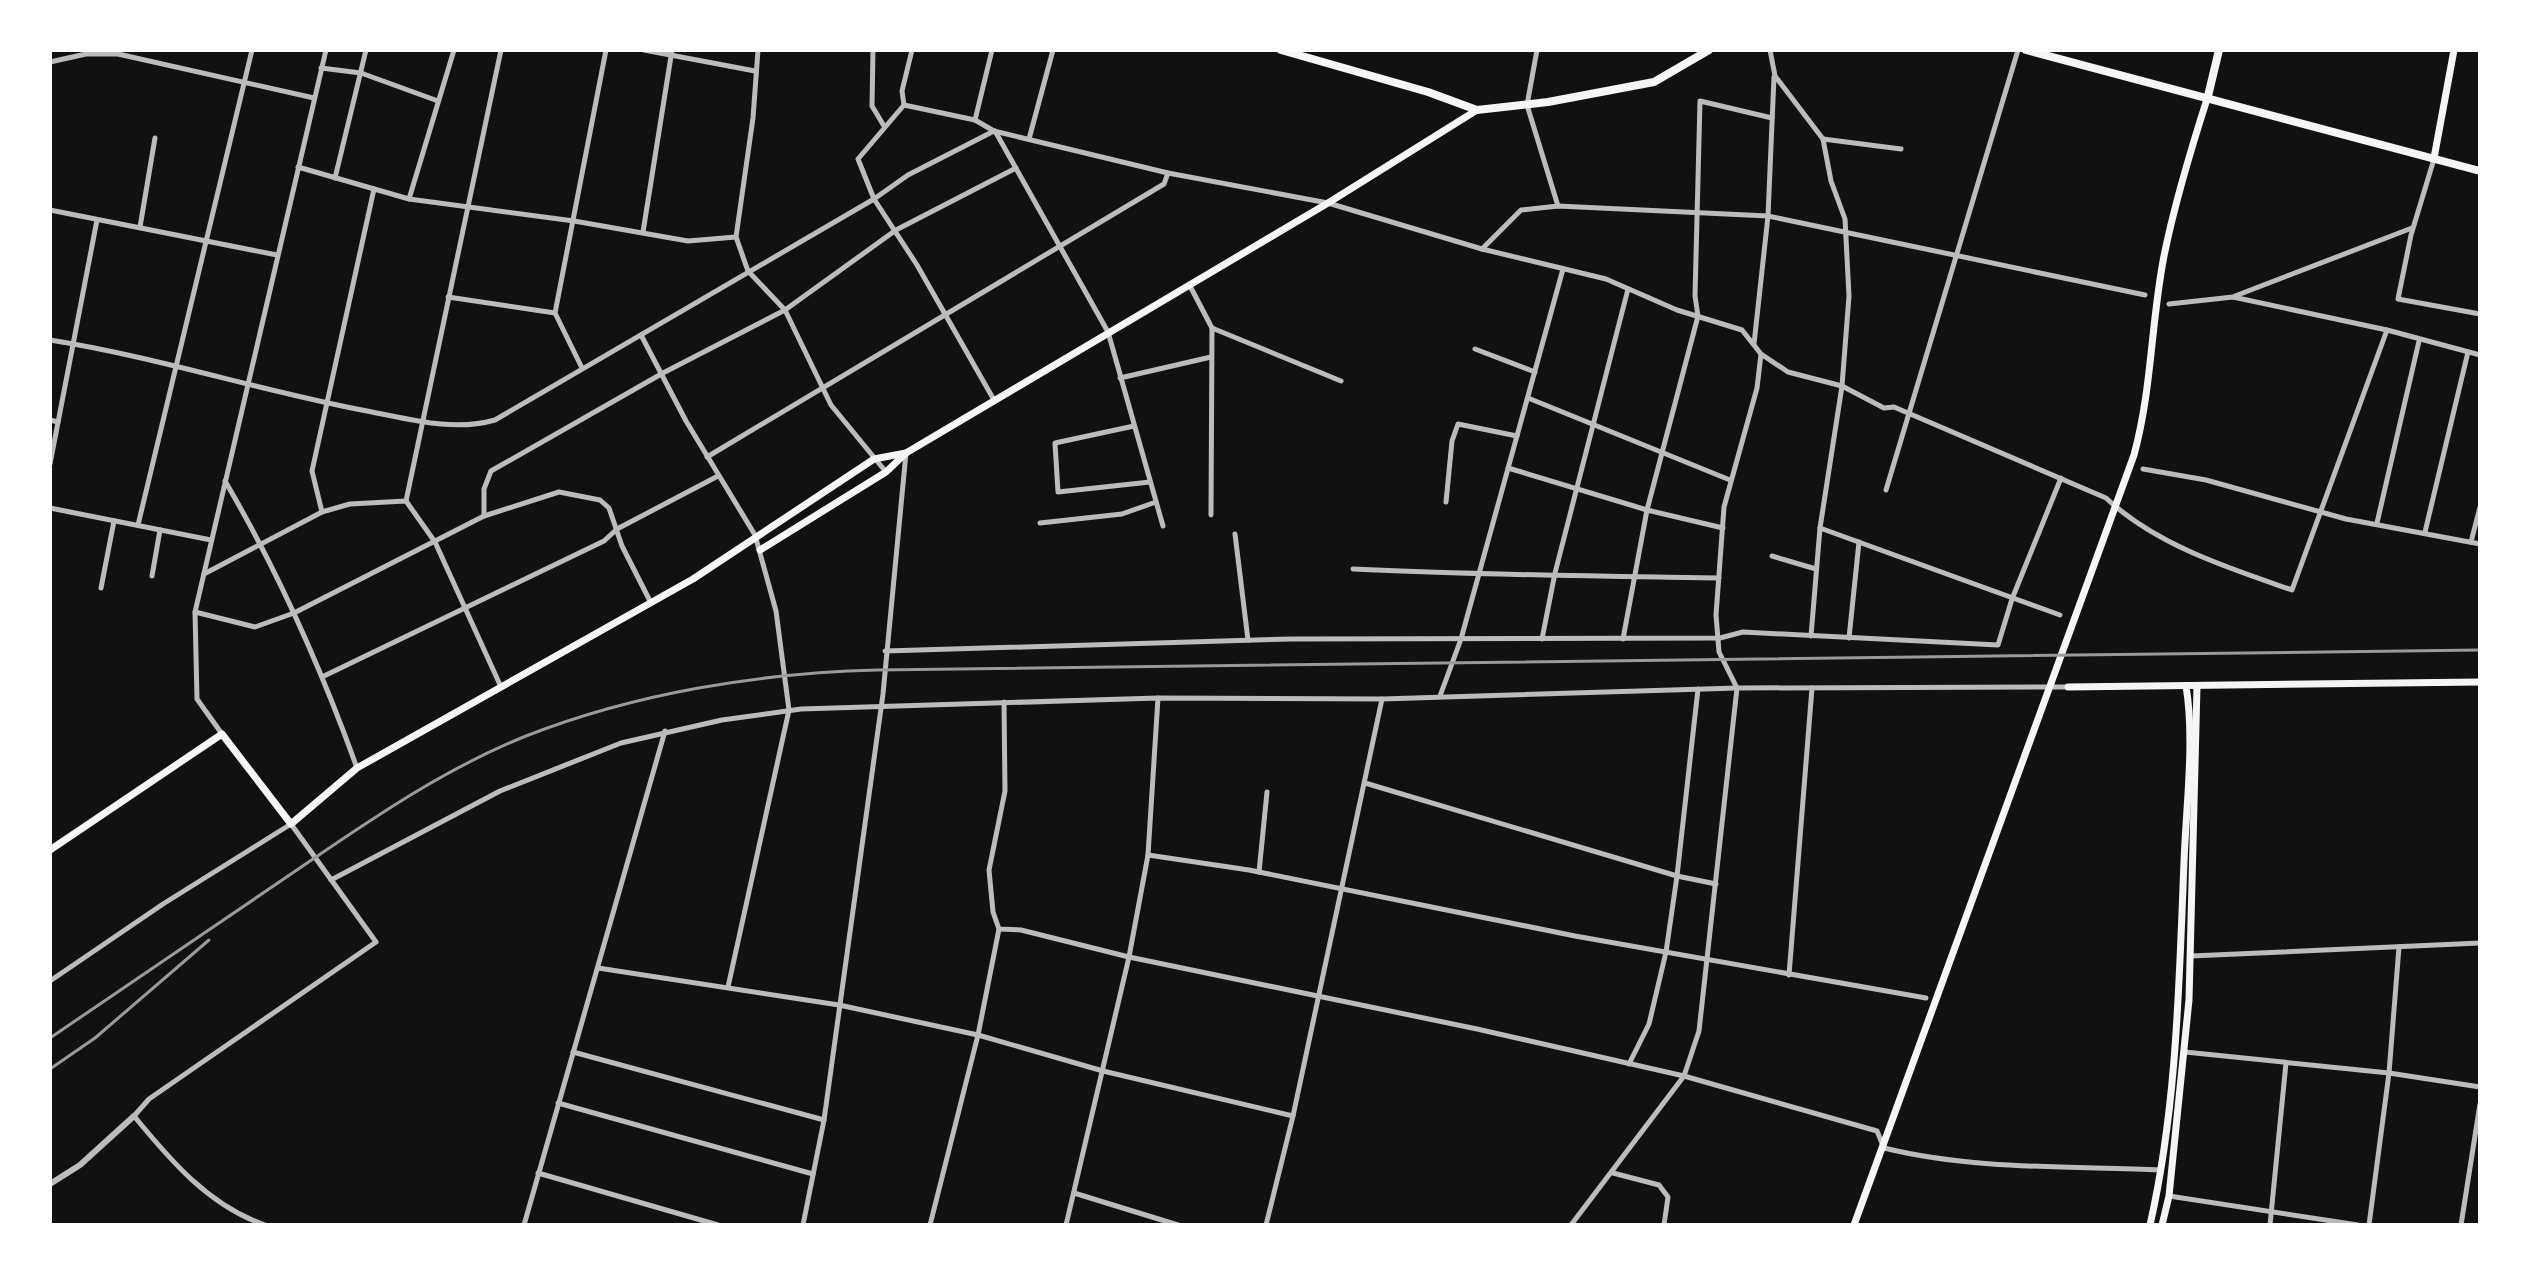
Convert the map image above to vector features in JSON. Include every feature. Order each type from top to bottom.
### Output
[{"type":"main road","points":[[1281,50],[1428,92],[1477,110],[1527,105],[1654,82],[1709,50]]},
{"type":"main road","points":[[2026,50],[2208,96],[2480,171]]},
{"type":"main road","points":[[1854,1225],[2134,455],[2145,414],[2164,258],[2185,168],[2219,50]]},
{"type":"main road","points":[[2434,158],[2454,50]]},
{"type":"main road","points":[[760,550],[886,472],[906,453],[1328,203],[1477,110]]},
{"type":"main road","points":[[50,850],[222,734],[291,824],[357,768],[693,579],[755,535],[874,459],[906,453]]},
{"type":"main road","points":[[2068,687],[2480,682]]},
{"type":"main road","points":[[2150,1225],[2161,1170],[2177,1020],[2186,821],[2186,686]]},
{"type":"main road","points":[[2162,1225],[2169,1196],[2185,1052],[2191,956],[2197,686]]},
{"type":"street","points":[[138,525],[252,50]]},
{"type":"street","points":[[222,734],[197,699],[195,612],[326,50]]},
{"type":"street","points":[[335,178],[366,50]]},
{"type":"street","points":[[409,199],[454,50]]},
{"type":"street","points":[[501,50],[406,501],[435,542],[501,687]]},
{"type":"street","points":[[582,368],[555,313],[606,50]]},
{"type":"street","points":[[644,50],[672,52],[755,71]]},
{"type":"street","points":[[758,50],[753,118],[736,237],[748,271],[785,310],[831,405],[886,472]]},
{"type":"street","points":[[873,50],[872,106],[884,126]]},
{"type":"street","points":[[912,50],[902,91],[904,105],[893,122],[884,126],[858,159],[874,199],[896,230],[994,400]]},
{"type":"street","points":[[975,120],[992,50]]},
{"type":"street","points":[[1029,139],[1053,50]]},
{"type":"street","points":[[1537,50],[1527,105],[1558,206]]},
{"type":"street","points":[[1754,344],[1768,216],[1775,76],[1770,50]]},
{"type":"street","points":[[1886,490],[2018,50]]},
{"type":"street","points":[[643,232],[672,52]]},
{"type":"street","points":[[50,62],[69,53],[118,54],[314,98]]},
{"type":"street","points":[[321,68],[361,73],[438,101]]},
{"type":"street","points":[[1775,76],[1823,139],[1844,230],[1849,296],[1842,386],[1820,528],[1811,636]]},
{"type":"street","points":[[1623,639],[1647,510],[1698,316],[1695,296],[1700,101],[1772,118]]},
{"type":"street","points":[[904,105],[975,120],[994,131],[1168,173],[1328,203],[1482,249],[1606,279],[1742,330],[1761,354],[1788,372],[1842,386],[1884,408],[1909,414],[2061,478],[2106,498],[2127,517],[2215,563],[2292,590],[2387,330]]},
{"type":"street","points":[[994,131],[1108,332],[1163,526]]},
{"type":"street","points":[[50,340],[175,366],[246,386],[325,403],[469,426],[495,420],[874,199],[908,175],[994,131]]},
{"type":"street","points":[[140,227],[155,138]]},
{"type":"street","points":[[1823,139],[1901,149]]},
{"type":"street","points":[[2434,158],[2413,228],[2398,299],[2480,314]]},
{"type":"street","points":[[298,167],[409,199],[466,209],[574,221],[688,241],[736,237]]},
{"type":"street","points":[[484,516],[481,507],[491,471],[663,373],[785,310],[896,230],[1016,168]]},
{"type":"street","points":[[707,457],[1164,184],[1168,173]]},
{"type":"street","points":[[322,512],[312,471],[374,189]]},
{"type":"street","points":[[1482,249],[1521,210],[1558,206],[1768,216],[2145,295]]},
{"type":"street","points":[[50,210],[277,255]]},
{"type":"street","points":[[50,464],[97,220]]},
{"type":"street","points":[[2169,304],[2233,297],[2413,228]]},
{"type":"street","points":[[1440,696],[1461,639],[1563,269]]},
{"type":"street","points":[[1188,284],[1212,328],[1211,515]]},
{"type":"street","points":[[1542,639],[1555,573],[1628,289]]},
{"type":"street","points":[[448,297],[555,313]]},
{"type":"street","points":[[2233,297],[2387,330],[2480,355]]},
{"type":"street","points":[[1212,328],[1341,381]]},
{"type":"street","points":[[641,335],[707,457],[755,535],[776,611],[789,710],[728,987]]},
{"type":"street","points":[[2377,523],[2419,341]]},
{"type":"street","points":[[1475,349],[1535,372]]},
{"type":"street","points":[[2425,532],[2468,352]]},
{"type":"street","points":[[1571,1225],[1684,1076],[1699,1031],[1737,688],[1719,652],[1716,615],[1723,528],[1730,480],[1757,388],[1761,354]]},
{"type":"street","points":[[1120,378],[1211,357]]},
{"type":"street","points":[[1528,398],[1730,480]]},
{"type":"street","points":[[50,420],[58,422]]},
{"type":"street","points":[[1446,502],[1452,441],[1458,424],[1517,436]]},
{"type":"street","points":[[1134,426],[1055,443],[1058,492],[1150,482]]},
{"type":"street","points":[[803,1225],[824,1120],[882,706],[906,453]]},
{"type":"street","points":[[1508,468],[1647,510],[1723,528]]},
{"type":"street","points":[[2143,469],[2206,480],[2322,513],[2480,544]]},
{"type":"street","points":[[324,676],[604,541],[617,529],[718,476]]},
{"type":"street","points":[[885,651],[1248,641],[1720,638],[1743,632],[1998,645],[2012,599],[2061,478]]},
{"type":"street","points":[[225,481],[262,546],[324,676],[357,768]]},
{"type":"street","points":[[195,612],[255,627],[294,613],[484,516],[559,492],[600,500],[609,508],[651,603]]},
{"type":"street","points":[[203,575],[322,512],[350,504],[406,501]]},
{"type":"street","points":[[1040,523],[1122,514],[1156,502]]},
{"type":"street","points":[[2471,542],[2480,507]]},
{"type":"street","points":[[50,508],[211,540]]},
{"type":"street","points":[[101,588],[114,521]]},
{"type":"street","points":[[1820,528],[2060,615]]},
{"type":"street","points":[[152,576],[160,530]]},
{"type":"street","points":[[1235,534],[1248,641]]},
{"type":"street","points":[[1849,638],[1859,542]]},
{"type":"street","points":[[1772,556],[1816,569]]},
{"type":"street","points":[[1353,569],[1478,575],[1555,573],[1719,578]]},
{"type":"street","points":[[331,880],[500,791],[621,743],[665,731],[789,710],[1158,698],[1382,699],[1737,688],[2068,687]]},
{"type":"street","points":[[1789,975],[1812,688]]},
{"type":"street","points":[[1629,1064],[1649,1024],[1666,952],[1698,689]]},
{"type":"street","points":[[1066,1225],[1129,957],[1148,855],[1158,698]]},
{"type":"street","points":[[1266,1225],[1293,1116],[1382,699]]},
{"type":"street","points":[[930,1225],[978,1035],[999,929],[993,912],[989,870],[1005,791],[1004,702]]},
{"type":"street","points":[[524,1225],[665,731]]},
{"type":"street","points":[[1365,783],[1677,876],[1716,884]]},
{"type":"street","points":[[1259,872],[1267,792]]},
{"type":"street","points":[[50,981],[291,824],[376,942],[149,1099],[80,1165],[50,1184]]},
{"type":"street","points":[[1148,855],[1259,872],[1708,960],[1926,998]]},
{"type":"street","points":[[999,929],[1021,930],[1129,957],[1684,1076],[1877,1131],[1884,1148],[1951,1161],[2161,1170]]},
{"type":"street","points":[[2191,956],[2480,943]]},
{"type":"street","points":[[2369,1225],[2389,1073],[2399,947]]},
{"type":"street","points":[[598,968],[839,1005],[978,1035],[1103,1071],[1293,1116]]},
{"type":"street","points":[[573,1052],[824,1120]]},
{"type":"street","points":[[2185,1052],[2389,1073],[2480,1087]]},
{"type":"street","points":[[2270,1225],[2286,1063]]},
{"type":"street","points":[[558,1103],[813,1174]]},
{"type":"street","points":[[2461,1225],[2480,1104]]},
{"type":"street","points":[[134,1116],[193,1181],[251,1223],[265,1225]]},
{"type":"street","points":[[538,1173],[718,1225]]},
{"type":"street","points":[[1613,1173],[1659,1185],[1668,1197],[1664,1225]]},
{"type":"street","points":[[1074,1193],[1178,1225]]},
{"type":"street","points":[[2169,1196],[2358,1225]]},
{"type":"railway","points":[[50,1038],[434,781],[526,736],[568,721],[698,688],[788,676],[877,670],[2480,650]]},
{"type":"railway","points":[[50,1069],[95,1038],[209,940]]}]
